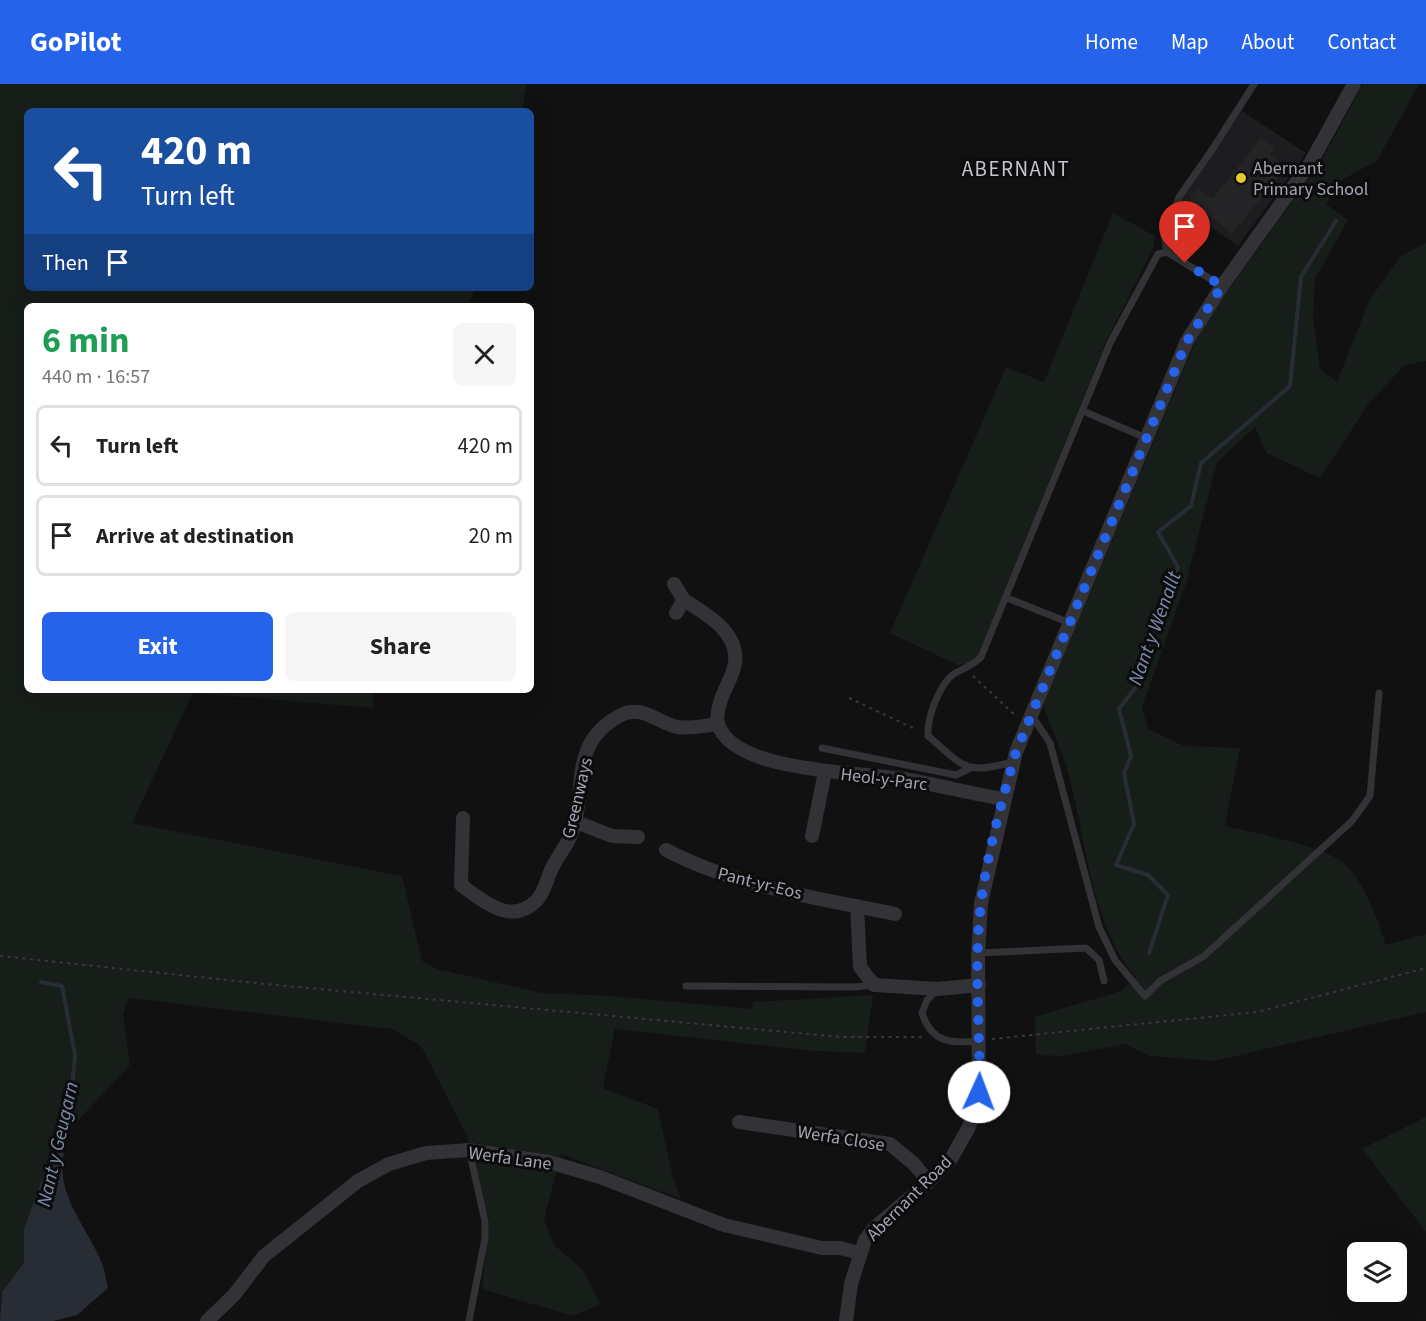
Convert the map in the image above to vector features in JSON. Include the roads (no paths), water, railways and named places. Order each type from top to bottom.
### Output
[{"type":"street","name":"Abernant Road","points":[[846,1321],[851,1284],[860,1253],[875,1227],[929,1182],[951,1159],[969,1127],[979,1092],[978,953],[981,903],[1013,762],[1070,623],[1187,341],[1222,286],[1311,162],[1354,84]]},
{"type":"street","points":[[674,584],[684,600],[711,618],[728,634],[736,652],[735,666],[718,708],[718,724]]},
{"type":"street","points":[[676,613],[684,600]]},
{"type":"street","name":"Greenways","points":[[463,818],[460,885],[502,912],[521,911],[536,900],[544,889],[553,867],[570,841],[576,822],[580,769],[590,745],[607,724],[624,714],[645,712],[675,727],[690,728],[718,724]]},
{"type":"street","name":"Heol-y-Parc","points":[[718,724],[726,737],[742,750],[766,760],[825,772],[904,779],[1003,799]]},
{"type":"street","points":[[812,836],[825,772]]},
{"type":"street","points":[[576,822],[612,836],[638,837]]},
{"type":"street","name":"Pant-yr-Eos","points":[[666,850],[701,868],[747,883],[895,914]]},
{"type":"street","points":[[857,906],[860,967],[874,985],[938,989],[979,985]]},
{"type":"street","name":"Werfa Close","points":[[739,1122],[890,1144],[914,1164],[929,1182]]},
{"type":"street","name":"Werfa Lane","points":[[207,1321],[234,1295],[264,1256],[358,1181],[389,1164],[426,1153],[469,1150],[549,1162],[600,1177],[724,1225],[822,1248],[840,1248],[860,1253]]},
{"type":"lane","points":[[1222,286],[1167,252],[1164,234],[1179,197],[1254,84]]},
{"type":"lane","points":[[969,769],[928,736],[927,723],[946,682],[957,672],[970,668],[981,657],[1110,343],[1158,255],[1167,252]]},
{"type":"lane","points":[[1083,411],[1146,438]]},
{"type":"lane","points":[[1007,598],[1070,623]]},
{"type":"lane","points":[[1032,716],[1050,744],[1099,927],[1115,960],[1145,996],[1160,981],[1204,956],[1353,821],[1370,796],[1379,693]]},
{"type":"lane","points":[[822,748],[956,775],[969,769],[986,769],[1013,762]]},
{"type":"lane","points":[[978,953],[1086,948],[1099,960],[1104,981]]},
{"type":"lane","points":[[686,986],[854,987],[874,985]]},
{"type":"lane","points":[[938,989],[927,1000],[922,1013],[927,1028],[938,1037],[956,1043],[980,1041]]},
{"type":"lane","points":[[469,1150],[485,1221],[469,1321]]},
{"type":"waterway","name":"Nant y Wenallt","points":[[1149,953],[1168,895],[1148,875],[1116,865],[1134,824],[1124,773],[1131,756],[1119,709],[1138,684],[1155,623],[1178,567],[1158,532],[1191,506],[1201,463],[1290,386],[1301,277],[1336,221]]},
{"type":"waterway","name":"Nant y Geugarn","points":[[41,982],[62,986],[75,1055],[72,1090],[53,1150]]},
{"type":"place","name":"Abernant Primary School","points":[[1241,178]]},
{"type":"district","name":"ABERNANT","points":[[1016,169]]}]
